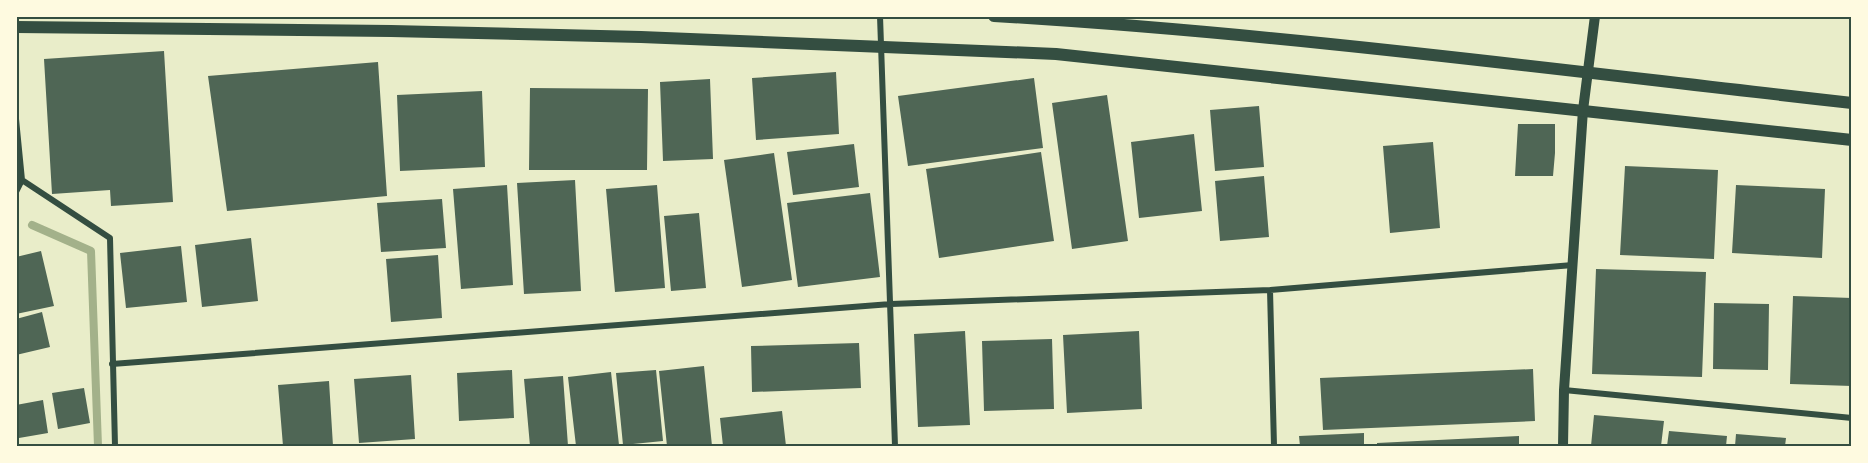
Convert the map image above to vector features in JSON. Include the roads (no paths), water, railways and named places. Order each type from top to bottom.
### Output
[{"type":"main road","points":[[994,16],[1064,19],[1336,45],[1851,103]]},
{"type":"main road","points":[[16,27],[391,31],[641,37],[1056,54],[1851,140]]},
{"type":"street","points":[[880,16],[895,447]]},
{"type":"street","points":[[1563,447],[1564,390],[1583,110],[1595,16]]},
{"type":"street","points":[[16,119],[22,180],[16,192]]},
{"type":"street","points":[[22,180],[110,238],[115,447]]},
{"type":"street","points":[[112,364],[891,304],[1270,290],[1574,264]]},
{"type":"street","points":[[1270,290],[1274,447]]},
{"type":"street","points":[[1564,390],[1851,418]]},
{"type":"waterway","points":[[32,225],[91,251],[98,446]]}]
